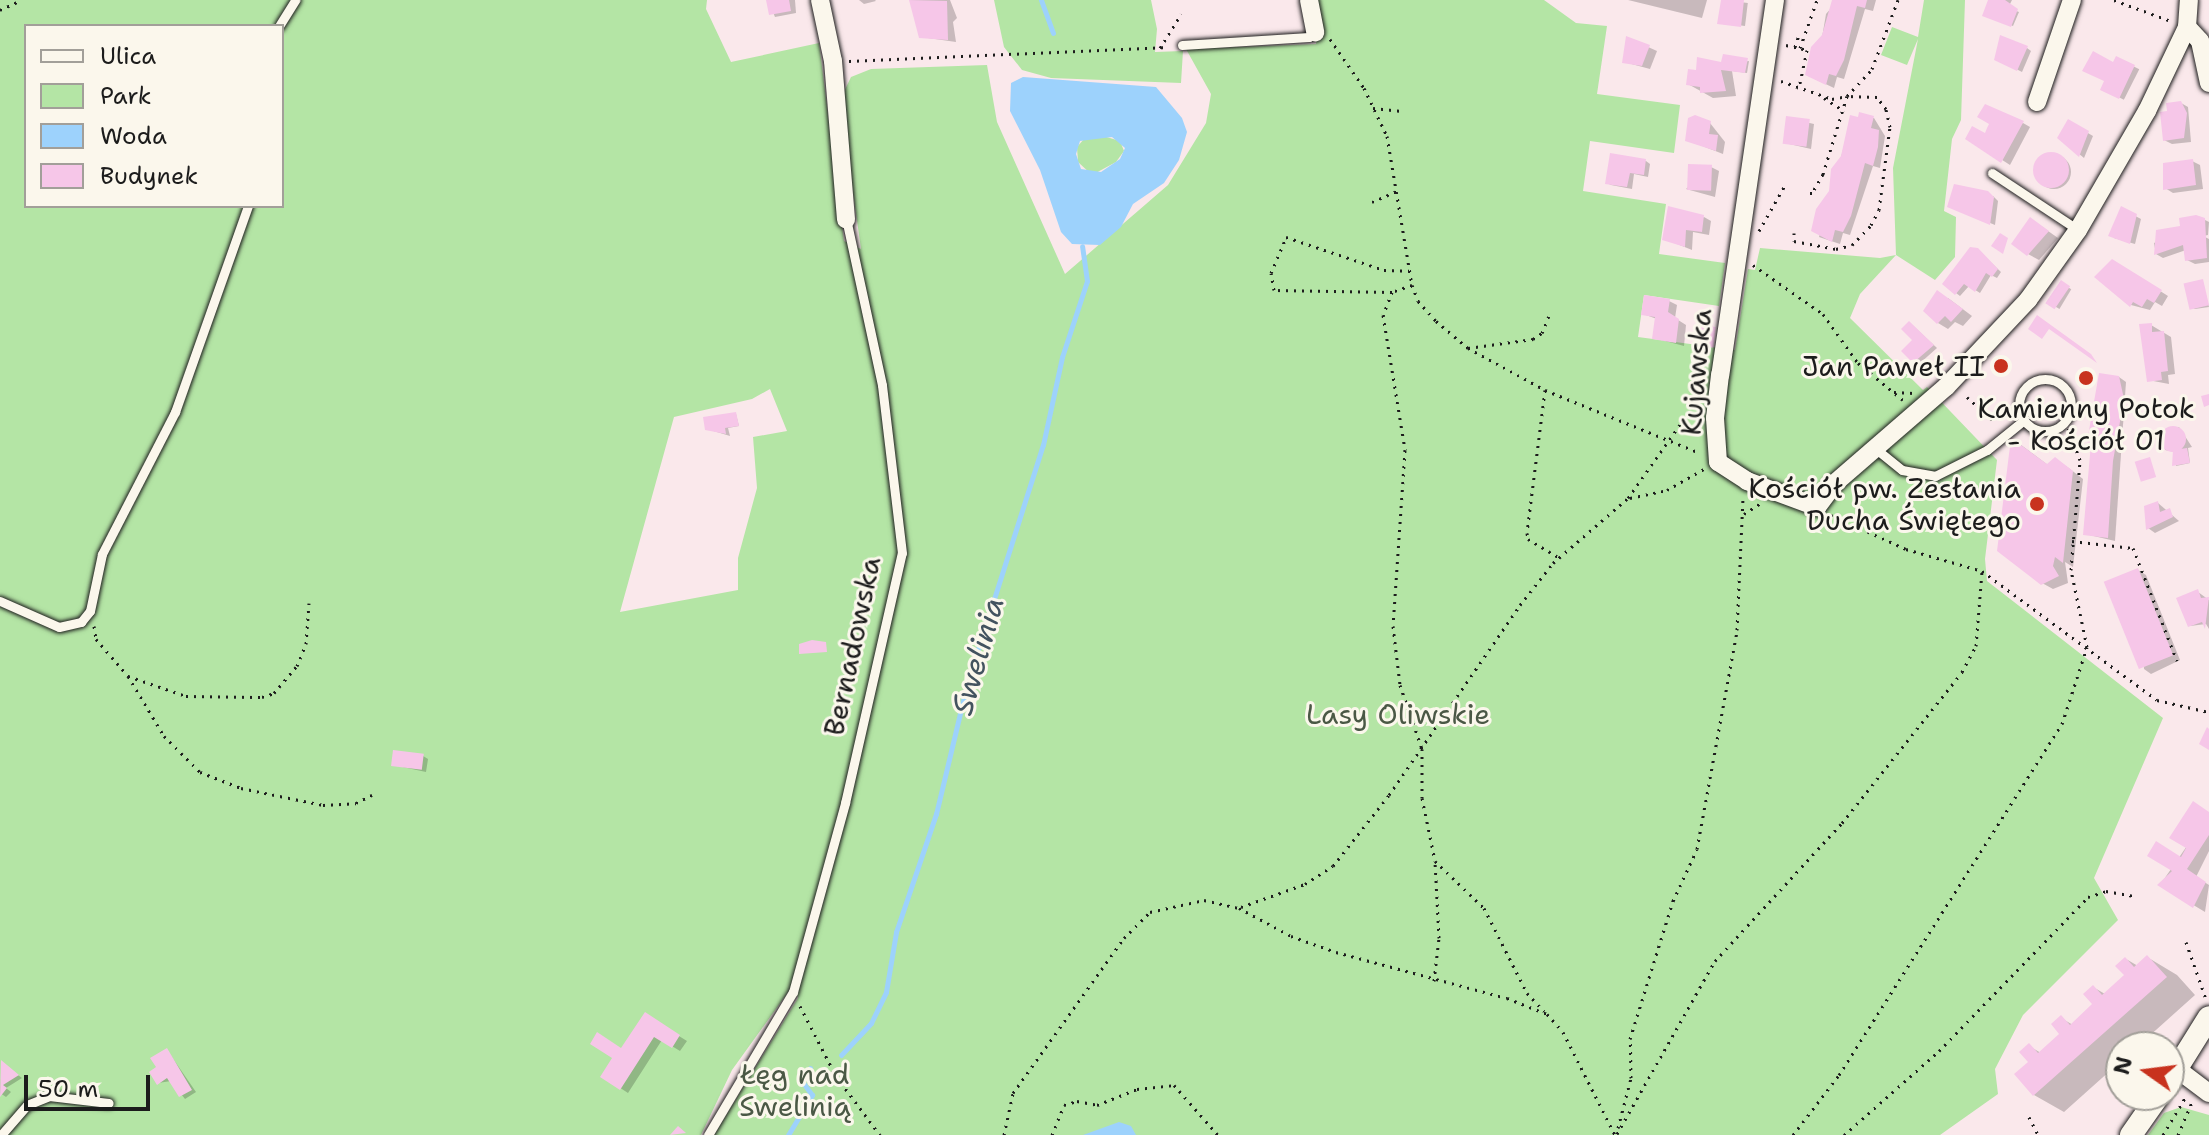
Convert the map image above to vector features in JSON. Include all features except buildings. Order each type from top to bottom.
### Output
[{"type":"street","name":"Bernadowska","points":[[820,0],[833,61],[846,219]]},
{"type":"street","points":[[1309,0],[1315,32]]},
{"type":"street","name":"Kujawska","points":[[1775,0],[1721,367],[1715,418],[1718,462],[1747,481],[1817,507]]},
{"type":"street","points":[[2037,102],[2072,0]]},
{"type":"street","points":[[1817,507],[1835,483],[1918,413],[2028,300],[2078,230],[2147,111],[2187,27],[2189,0]]},
{"type":"street","points":[[2187,27],[2200,41],[2209,83]]},
{"type":"street","points":[[2185,1063],[2208,1008]]},
{"type":"street","points":[[2131,1135],[2148,1111]]},
{"type":"lane","points":[[280,24],[295,0]]},
{"type":"lane","points":[[1182,45],[1309,37],[1315,32]]},
{"type":"lane","points":[[1992,173],[2078,230]]},
{"type":"lane","points":[[0,601],[59,627],[81,622],[90,611],[102,554],[175,412],[247,208]]},
{"type":"lane","name":"Bernadowska","points":[[708,1135],[793,992],[845,803],[902,553],[882,385],[846,219]]},
{"type":"lane","points":[[2050,379],[2070,396],[2066,422],[2044,432],[2023,421],[2018,403],[2025,387],[2050,379]]},
{"type":"lane","points":[[1876,449],[1902,470],[1935,476],[1987,450],[2023,421]]},
{"type":"lane","points":[[1,1135],[27,1105],[49,1096],[109,1103]]},
{"type":"path","points":[[0,10],[21,0]]},
{"type":"path","points":[[1797,48],[1817,0]]},
{"type":"path","points":[[1805,193],[1812,193],[1823,174],[1847,96],[1872,69],[1898,0]]},
{"type":"path","points":[[2114,0],[2187,27]]},
{"type":"path","points":[[833,61],[997,58],[1160,48],[1181,14]]},
{"type":"path","points":[[1315,32],[1332,40],[1387,136],[1412,285],[1418,301],[1468,348],[1545,390],[1670,439],[1718,462]]},
{"type":"path","points":[[1797,48],[1799,35]]},
{"type":"path","points":[[1768,42],[1807,50],[1799,89]]},
{"type":"path","points":[[1762,73],[1821,96],[1844,111]]},
{"type":"path","points":[[1794,233],[1794,241],[1822,250],[1852,245],[1879,210],[1888,156],[1886,109],[1877,97],[1821,96]]},
{"type":"path","points":[[1373,108],[1402,111]]},
{"type":"path","points":[[1784,187],[1737,258],[1786,284],[1823,314],[1858,363],[1918,413]]},
{"type":"path","points":[[1372,202],[1397,191]]},
{"type":"path","points":[[1410,271],[1384,270],[1314,242],[1286,237],[1271,273],[1274,290],[1392,292],[1412,285]]},
{"type":"path","points":[[1392,292],[1383,315],[1405,450],[1393,626],[1400,685],[1422,749],[1422,798],[1435,861],[1439,938],[1434,981]]},
{"type":"path","points":[[1468,348],[1533,339],[1542,333],[1549,316]]},
{"type":"path","points":[[1239,908],[1305,884],[1333,866],[1422,749],[1520,605],[1560,558],[1628,498],[1721,367]]},
{"type":"path","points":[[1545,390],[1527,533],[1528,539],[1560,558]]},
{"type":"path","points":[[1967,397],[1994,421]]},
{"type":"path","points":[[1793,1135],[1839,1075],[2062,724],[2087,647],[2071,570],[2080,460],[2066,422]]},
{"type":"path","points":[[1628,498],[1667,490],[1718,462]]},
{"type":"path","points":[[1616,1135],[1631,1078],[1630,1039],[1673,901],[1697,849],[1737,630],[1747,481]]},
{"type":"path","points":[[1817,507],[1906,549],[1982,571],[2157,700],[2209,712]]},
{"type":"path","points":[[2072,541],[2133,548],[2177,661]]},
{"type":"path","points":[[1616,1135],[1715,961],[1842,823],[1962,672],[1976,646],[1982,571]]},
{"type":"path","points":[[128,676],[186,696],[262,697],[274,693],[288,680],[306,644],[309,603]]},
{"type":"path","points":[[90,611],[96,639],[128,676],[164,736],[200,772],[241,788],[323,805],[356,803],[372,795]]},
{"type":"path","points":[[1435,861],[1484,908],[1527,993],[1563,1032],[1616,1135]]},
{"type":"path","points":[[1844,1135],[1939,1051],[2088,897],[2106,891],[2133,896]]},
{"type":"path","points":[[1004,1135],[1013,1093],[1124,938],[1150,912],[1204,900],[1239,908],[1291,936],[1434,981],[1507,998],[1547,1014]]},
{"type":"path","points":[[2186,942],[2208,1008]]},
{"type":"path","points":[[793,992],[836,1076],[880,1135]]},
{"type":"path","points":[[1052,1135],[1064,1105],[1077,1101],[1097,1105],[1137,1089],[1174,1085],[1218,1135]]},
{"type":"path","points":[[2178,1135],[2202,1094]]},
{"type":"path","points":[[2163,1135],[2170,1111]]},
{"type":"path","points":[[2029,1117],[2038,1135]]},
{"type":"green space","points":[[0,0],[707,0],[706,9],[731,62],[819,43],[844,241],[861,249],[840,100],[851,77],[871,69],[987,65],[997,122],[1065,274],[1168,185],[1206,123],[1211,94],[1186,49],[1316,44],[1314,0],[1544,0],[1576,23],[1607,26],[1597,94],[1680,105],[1674,153],[1590,141],[1583,191],[1666,204],[1659,254],[1725,263],[1719,306],[1644,295],[1638,337],[1735,350],[1748,269],[1755,270],[1760,248],[1880,258],[1896,255],[1860,294],[1850,318],[1923,390],[1927,387],[1997,460],[1985,559],[1987,581],[2163,718],[2094,878],[2118,920],[2023,1015],[1995,1069],[1998,1094],[1940,1135],[714,1135],[798,998],[794,984],[732,1070],[701,1135],[0,1135]],"holes":[[[770,389],[787,431],[753,437],[757,488],[738,558],[738,590],[620,612],[674,417],[752,399]]]},
{"type":"green space","points":[[994,0],[1151,0],[1157,29],[1155,52],[1183,51],[1181,83],[1051,78],[1022,70],[1004,47]]},
{"type":"green space","points":[[1924,0],[1965,0],[1961,120],[1952,139],[1944,211],[1956,217],[1955,257],[1935,280],[1896,255],[1893,168],[1918,39],[1907,65],[1881,55],[1892,27],[1918,37]]},
{"type":"green space","points":[[1103,136],[1120,141],[1124,151],[1116,162],[1092,175],[1078,162],[1077,147],[1084,139]]},
{"type":"green space","points":[[2185,1108],[2209,1115],[2209,1135],[2148,1135],[2164,1113],[2185,1111]]},
{"type":"water","points":[[1023,77],[1156,87],[1182,118],[1187,132],[1179,160],[1164,183],[1133,204],[1121,227],[1100,245],[1072,244],[1061,232],[1040,170],[1010,111],[1011,83]],"holes":[[[1112,137],[1125,148],[1120,159],[1101,172],[1081,169],[1076,154],[1080,141]]]},
{"type":"water","points":[[1119,1122],[1131,1126],[1136,1135],[1083,1135]]},
{"type":"waterway","name":"Swelinia","points":[[1041,0],[1053,33]]},
{"type":"waterway","name":"Swelinia","points":[[841,1055],[871,1023],[886,992],[896,932],[936,814],[967,684],[1043,445],[1062,357],[1087,281],[1082,246]]},
{"type":"waterway","name":"Swelinia","points":[[788,1135],[812,1095],[801,1080],[810,1068]]},
{"type":"place","name":"Jan Paweł II","points":[[2001,366]]},
{"type":"place","name":"Kamienny Potok - Kościół 01","points":[[2086,378]]},
{"type":"place","name":"Kościół pw. Zesłania Ducha Świętego","points":[[2037,504]]},
{"type":"park label","name":"Lasy Oliwskie","points":[[1398,714]]},
{"type":"park label","name":"Łęg nad Swelinią","points":[[795,1090]]}]
